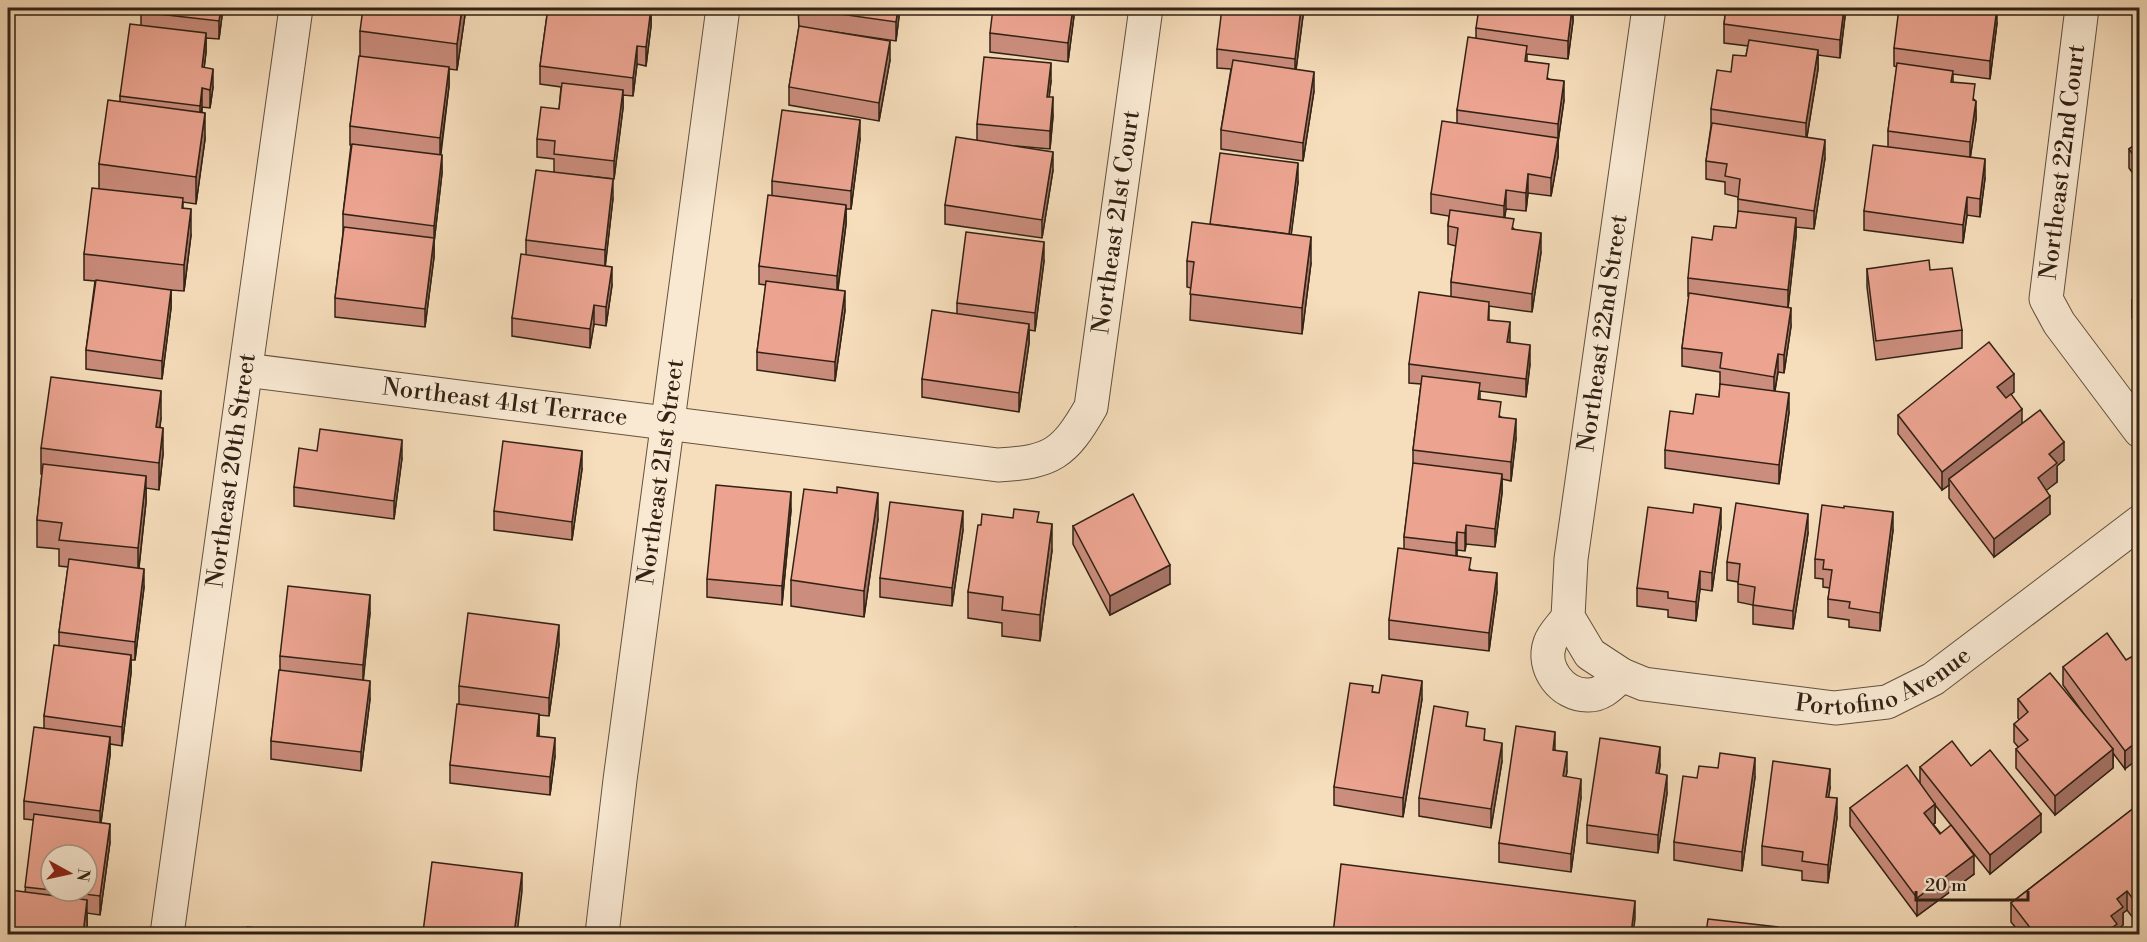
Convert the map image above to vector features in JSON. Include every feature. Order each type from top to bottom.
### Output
[{"type":"street","name":"Northeast 20th Street","points":[[167,934],[296,8]]},
{"type":"street","name":"Northeast 21st Street","points":[[602,934],[723,8]]},
{"type":"street","name":"Northeast 21st Court","points":[[1077,432],[1091,407],[1146,8]]},
{"type":"street","name":"Northeast 22nd Street","points":[[1568,617],[1571,559],[1649,8]]},
{"type":"street","name":"Northeast 22nd Court","points":[[2082,8],[2046,299],[2059,323],[2139,431]]},
{"type":"street","name":"Northeast 41st Terrace","points":[[246,370],[998,465],[1030,463],[1058,452],[1077,432]]},
{"type":"street","name":"Portofino Avenue","points":[[1568,617],[1590,654],[1622,675],[1644,684],[1835,708],[1887,702],[1933,679],[2139,522]]},
{"type":"street","points":[[1568,617],[1550,642],[1547,661],[1553,676],[1573,693],[1589,696],[1606,690],[1622,675]]},
{"type":"building","points":[[142,8],[221,8],[219,21],[141,12]]},
{"type":"building","points":[[363,8],[462,8],[457,44],[360,31]]},
{"type":"building","points":[[548,8],[651,8],[646,47],[637,46],[633,78],[540,66]]},
{"type":"building","points":[[798,8],[898,8],[896,22]]},
{"type":"building","points":[[993,8],[1073,8],[1068,43],[990,33]]},
{"type":"building","points":[[1222,8],[1301,8],[1295,59],[1217,49]]},
{"type":"building","points":[[1479,8],[1572,8],[1568,41],[1476,28]]},
{"type":"building","points":[[1726,8],[1844,8],[1840,40],[1724,24]]},
{"type":"building","points":[[1899,8],[1997,8],[1990,61],[1894,48]]},
{"type":"building","points":[[130,24],[206,33],[202,67],[213,69],[210,90],[202,88],[200,106],[120,96]]},
{"type":"building","points":[[799,26],[890,41],[879,103],[789,87]]},
{"type":"building","points":[[1468,37],[1527,46],[1525,61],[1549,64],[1547,79],[1564,81],[1558,124],[1457,110]]},
{"type":"building","points":[[1749,40],[1818,50],[1806,123],[1711,109],[1717,70],[1731,72],[1733,55],[1746,56]]},
{"type":"building","points":[[359,56],[449,67],[440,138],[350,126]]},
{"type":"building","points":[[984,57],[1051,63],[1047,97],[1053,97],[1050,131],[977,124]]},
{"type":"building","points":[[1233,60],[1314,72],[1303,143],[1221,130]]},
{"type":"building","points":[[1897,63],[1953,71],[1951,82],[1975,84],[1973,100],[1976,101],[1970,142],[1888,131]]},
{"type":"building","points":[[562,83],[623,90],[614,161],[554,154],[555,141],[537,139],[541,107],[559,109]]},
{"type":"building","points":[[108,100],[205,113],[196,177],[99,164]]},
{"type":"building","points":[[782,110],[860,120],[851,191],[772,181]]},
{"type":"building","points":[[1442,121],[1558,138],[1551,178],[1528,174],[1526,193],[1506,190],[1504,206],[1431,194]]},
{"type":"building","points":[[1712,123],[1825,140],[1814,211],[1738,199],[1740,179],[1725,176],[1727,164],[1706,161]]},
{"type":"building","points":[[956,137],[1053,152],[1042,220],[945,205]]},
{"type":"building","points":[[2139,142],[2139,164],[2129,149]]},
{"type":"building","points":[[352,144],[442,155],[434,226],[343,214]]},
{"type":"building","points":[[1873,145],[1985,159],[1980,199],[1967,197],[1963,225],[1864,211]]},
{"type":"building","points":[[1220,153],[1298,163],[1289,234],[1210,224]]},
{"type":"building","points":[[536,170],[613,179],[605,250],[526,240]]},
{"type":"building","points":[[92,188],[183,198],[182,208],[191,209],[184,265],[84,254]]},
{"type":"building","points":[[768,195],[846,205],[837,276],[759,266]]},
{"type":"building","points":[[1450,210],[1514,219],[1512,229],[1541,233],[1532,294],[1451,282],[1458,228],[1448,226]]},
{"type":"building","points":[[1738,211],[1796,218],[1788,290],[1688,278],[1692,237],[1712,240],[1714,226],[1736,228]]},
{"type":"building","points":[[1192,222],[1311,237],[1302,308],[1190,294],[1194,262],[1187,261]]},
{"type":"building","points":[[344,227],[434,238],[425,309],[335,298]]},
{"type":"building","points":[[966,232],[1044,242],[1035,313],[957,303]]},
{"type":"building","points":[[521,254],[612,267],[606,307],[594,305],[590,329],[512,318]]},
{"type":"building","points":[[1929,260],[1930,270],[1952,268],[1962,330],[1876,341],[1867,269]]},
{"type":"building","points":[[96,280],[171,290],[162,361],[86,350]]},
{"type":"building","points":[[766,281],[845,291],[835,362],[757,352]]},
{"type":"building","points":[[1419,292],[1489,302],[1488,320],[1510,322],[1507,342],[1530,345],[1526,379],[1409,364]]},
{"type":"building","points":[[1689,293],[1791,308],[1784,355],[1778,354],[1774,377],[1720,368],[1722,353],[1682,348]]},
{"type":"building","points":[[2139,294],[2139,311],[2132,300]]},
{"type":"building","points":[[932,310],[1029,324],[1019,393],[922,379]]},
{"type":"building","points":[[1989,342],[2014,374],[1997,387],[2006,398],[2011,394],[2022,409],[1942,472],[1898,415]]},
{"type":"building","points":[[1422,376],[1480,383],[1478,399],[1501,402],[1499,417],[1516,419],[1511,462],[1413,450]]},
{"type":"building","points":[[51,377],[161,391],[156,427],[163,428],[159,463],[41,448]]},
{"type":"building","points":[[1720,384],[1789,393],[1779,465],[1665,450],[1670,411],[1693,414],[1696,394],[1719,397]]},
{"type":"building","points":[[2040,410],[2064,442],[2049,454],[2057,463],[2038,478],[2050,496],[1994,539],[1949,479]]},
{"type":"building","points":[[320,429],[402,440],[394,501],[294,487],[299,448],[317,451]]},
{"type":"building","points":[[503,441],[582,451],[572,522],[494,511]]},
{"type":"building","points":[[1413,463],[1502,474],[1495,529],[1466,525],[1465,533],[1457,532],[1456,543],[1404,537]]},
{"type":"building","points":[[43,464],[146,476],[138,548],[59,540],[62,523],[37,520]]},
{"type":"building","points":[[716,485],[791,492],[782,586],[707,579]]},
{"type":"building","points":[[837,487],[878,493],[864,591],[791,580],[804,489],[837,493]]},
{"type":"building","points":[[1133,494],[1170,565],[1110,596],[1073,526]]},
{"type":"building","points":[[890,502],[963,511],[952,588],[880,578]]},
{"type":"building","points":[[1736,503],[1808,514],[1793,611],[1753,605],[1755,587],[1738,584],[1740,564],[1727,562]]},
{"type":"building","points":[[1694,504],[1721,508],[1712,573],[1700,571],[1696,602],[1668,598],[1668,592],[1637,588],[1648,507],[1693,513]]},
{"type":"building","points":[[1822,505],[1893,512],[1880,613],[1849,608],[1850,602],[1828,599],[1832,570],[1823,569],[1824,560],[1815,559]]},
{"type":"building","points":[[1014,509],[1039,512],[1037,522],[1052,524],[1040,615],[1002,610],[1003,597],[968,592],[978,525],[981,525],[982,514],[1013,518]]},
{"type":"building","points":[[1398,548],[1471,558],[1469,570],[1497,573],[1489,633],[1389,620]]},
{"type":"building","points":[[69,559],[144,569],[135,642],[59,632]]},
{"type":"building","points":[[288,586],[370,595],[363,665],[280,656]]},
{"type":"building","points":[[468,613],[559,625],[549,698],[459,686]]},
{"type":"building","points":[[2107,633],[2126,660],[2133,656],[2137,662],[2139,660],[2139,740],[2125,751],[2063,667]]},
{"type":"building","points":[[54,645],[131,655],[122,727],[44,716]]},
{"type":"building","points":[[279,670],[370,681],[361,752],[271,741]]},
{"type":"building","points":[[2050,673],[2113,749],[2055,796],[2016,749],[2028,740],[2014,724],[2028,712],[2018,699]]},
{"type":"building","points":[[1382,675],[1422,681],[1403,798],[1334,787],[1350,683],[1373,686],[1372,692],[1379,693]]},
{"type":"building","points":[[457,704],[539,714],[537,736],[555,738],[550,777],[450,765]]},
{"type":"building","points":[[1434,706],[1468,712],[1466,726],[1485,729],[1484,740],[1502,743],[1491,809],[1419,798]]},
{"type":"building","points":[[1516,726],[1555,732],[1553,750],[1567,752],[1563,776],[1581,779],[1571,854],[1499,843]]},
{"type":"building","points":[[34,727],[110,737],[100,811],[24,801]]},
{"type":"building","points":[[1600,738],[1660,747],[1656,773],[1667,775],[1658,835],[1587,825]]},
{"type":"building","points":[[1952,741],[1971,766],[1990,750],[2041,814],[1990,855],[1920,767]]},
{"type":"building","points":[[1720,753],[1755,758],[1742,852],[1674,842],[1683,776],[1697,778],[1699,766],[1718,768]]},
{"type":"building","points":[[1773,761],[1830,769],[1826,797],[1837,798],[1828,865],[1802,861],[1803,852],[1762,846]]},
{"type":"building","points":[[1907,765],[1935,804],[1924,813],[1940,834],[1951,825],[1974,855],[1917,898],[1850,808]]},
{"type":"building","points":[[2139,804],[2139,894],[2133,899],[2127,891],[2117,899],[2123,907],[2111,916],[2117,924],[2103,934],[2093,934],[2091,931],[2087,934],[2073,932],[2035,934],[2011,903]]},
{"type":"building","points":[[34,814],[110,824],[100,896],[99,843],[39,843],[39,889],[25,887]]},
{"type":"building","points":[[432,862],[522,873],[514,934],[423,932]]},
{"type":"building","points":[[1341,864],[1635,901],[1631,934],[1333,934]]},
{"type":"building","points":[[10,890],[39,894],[39,903],[87,903],[83,934],[8,934]]},
{"type":"building","points":[[1708,919],[1778,927],[1778,934],[1693,934],[1693,932],[1706,933]]},
{"type":"building","points":[[247,927],[312,934],[246,934]]},
{"type":"building","points":[[1075,927],[1107,934],[1073,934]]},
{"type":"building","points":[[1825,930],[1857,934],[1824,934]]}]
